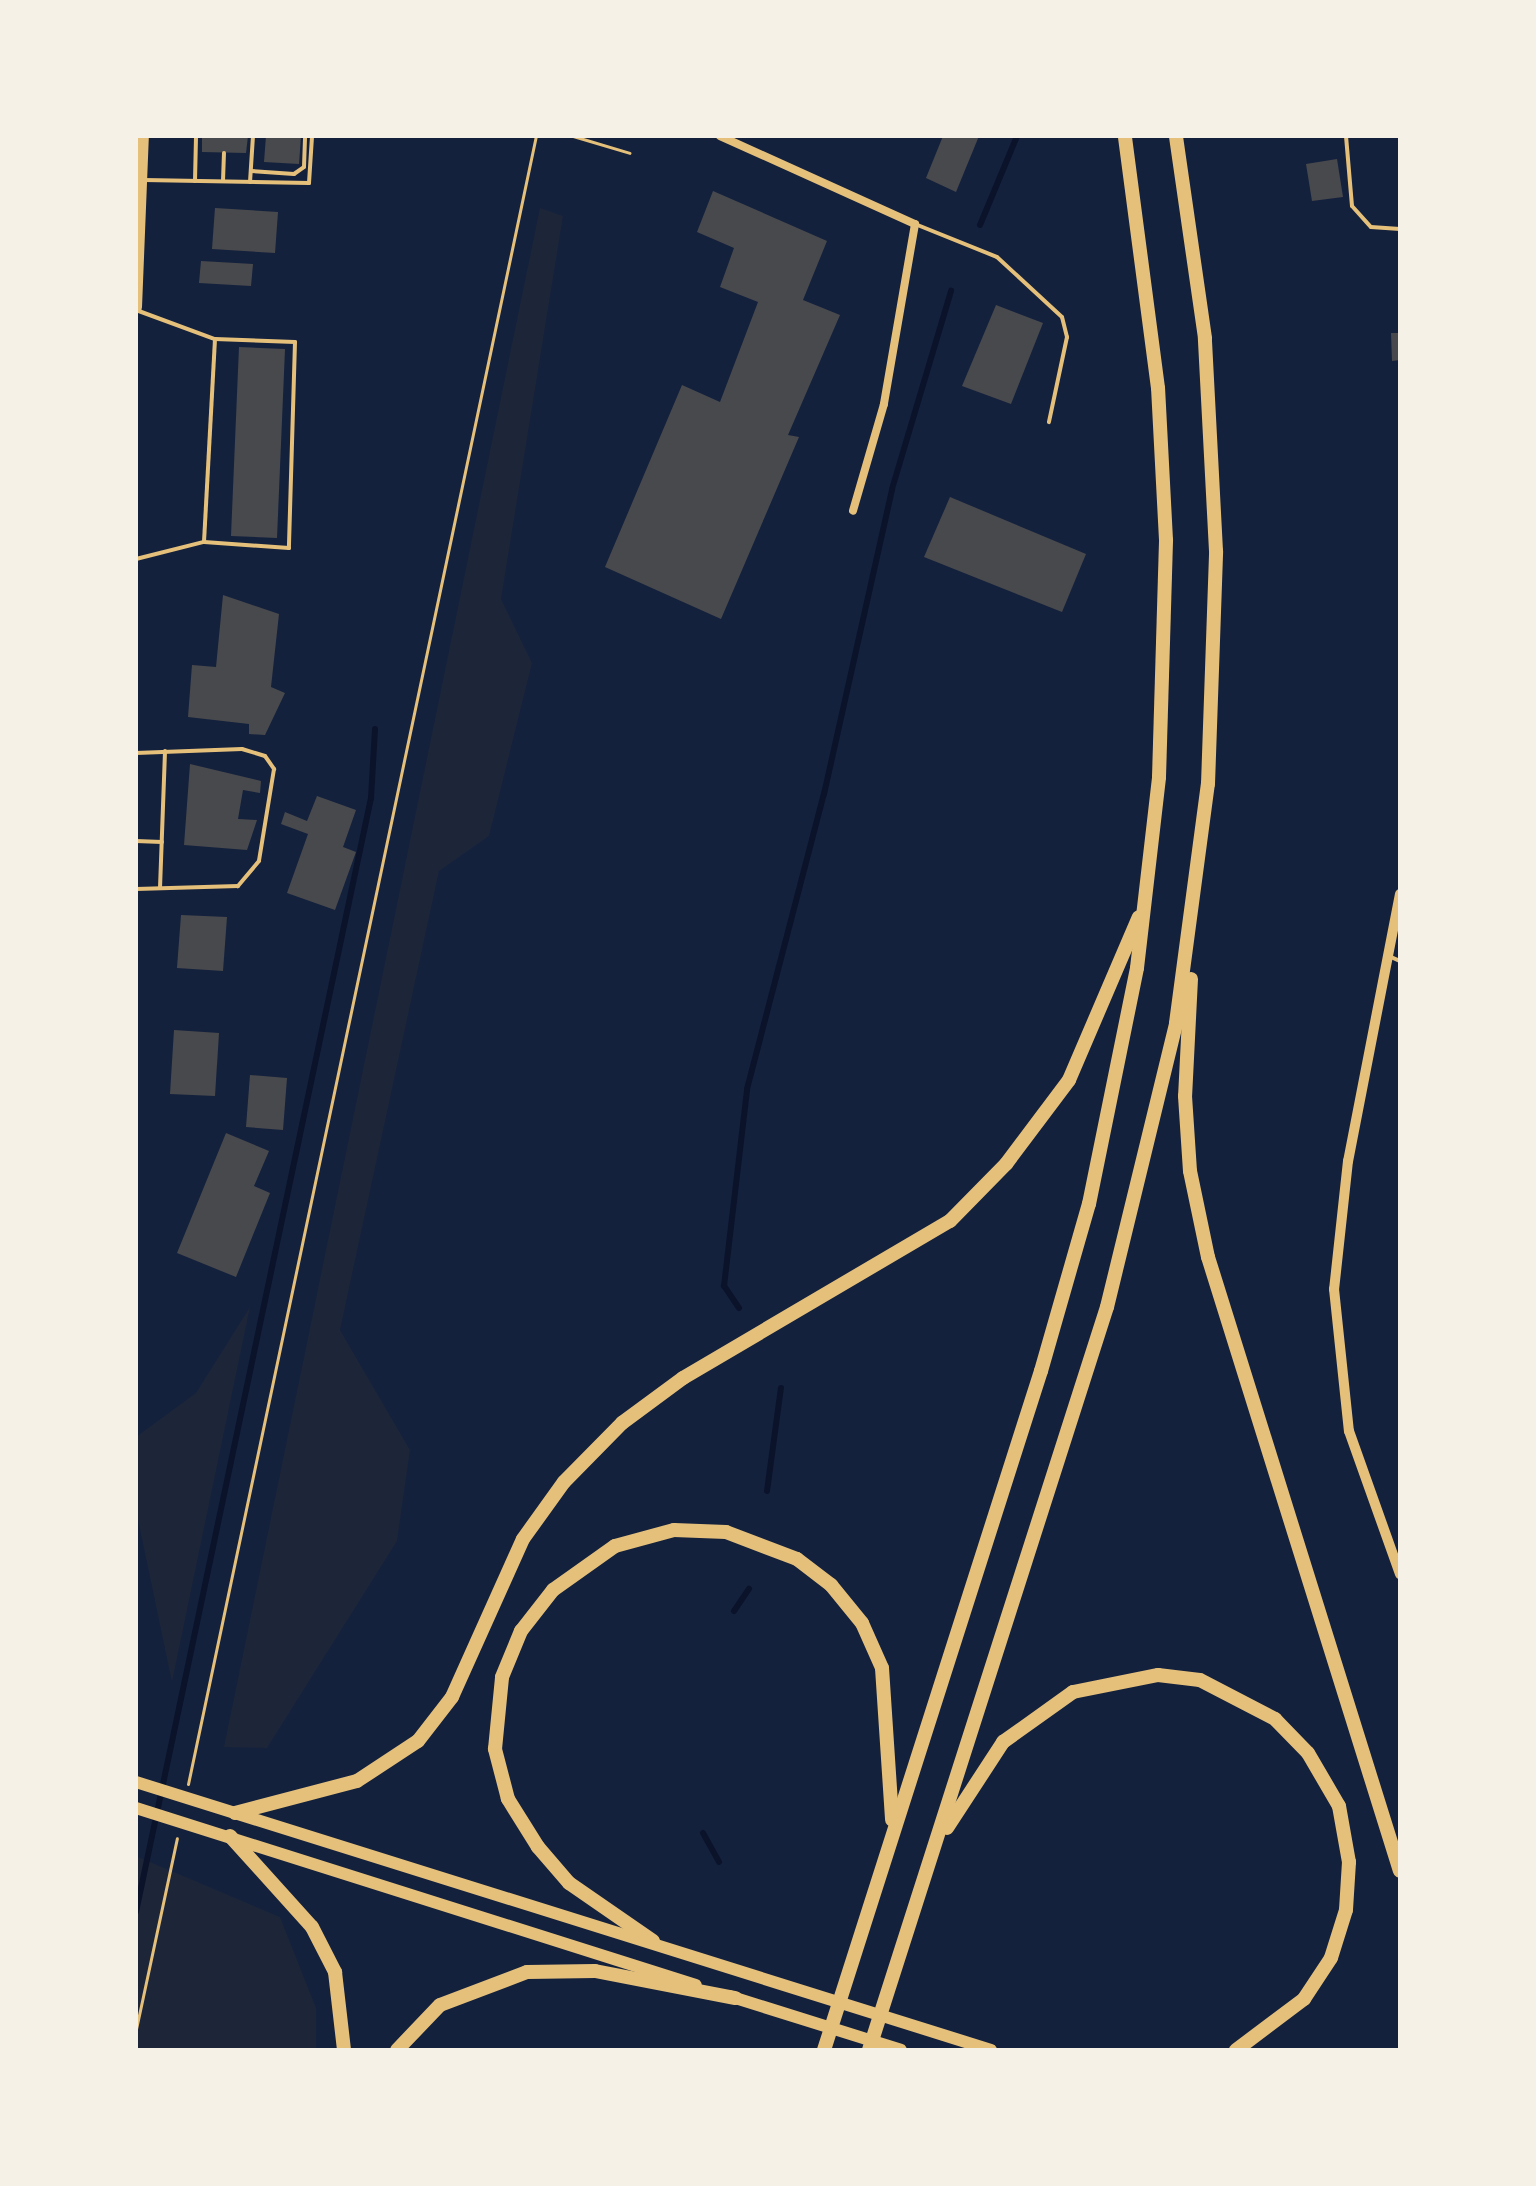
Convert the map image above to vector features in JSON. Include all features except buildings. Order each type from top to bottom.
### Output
[{"type":"highway","points":[[824,2050],[1089,1204],[1146,898],[1165,678],[1166,540],[1153,333],[1125,136]]},
{"type":"highway","points":[[1176,136],[1205,338],[1216,551],[1185,1096],[1193,1186],[1208,1257],[1400,1871]]},
{"type":"highway","points":[[869,2050],[1115,1277],[1176,1023],[1196,892]]},
{"type":"highway","points":[[235,1813],[357,1781],[418,1741],[452,1697],[523,1539],[564,1482],[622,1423],[683,1378],[910,1249],[973,1198],[1069,1080],[1146,898]]},
{"type":"highway","points":[[653,1941],[569,1883],[538,1847],[508,1799],[495,1749],[502,1677],[521,1631],[553,1590],[615,1546],[674,1530],[726,1532],[797,1559],[831,1585],[862,1623],[882,1668],[892,1834]]},
{"type":"highway","points":[[936,1845],[1003,1742],[1073,1692],[1142,1676],[1200,1680],[1275,1719],[1308,1753],[1339,1806],[1349,1862],[1346,1910],[1331,1958],[1304,1999],[1236,2050]]},
{"type":"highway","points":[[230,1836],[312,1927],[335,1972],[344,2050]]},
{"type":"highway","points":[[397,2050],[440,2005],[527,1972],[595,1971],[735,1998]]},
{"type":"main road","points":[[136,308],[143,136]]},
{"type":"main road","points":[[136,1782],[653,1941],[986,2048]]},
{"type":"main road","points":[[136,1808],[901,2050]]},
{"type":"street","points":[[720,136],[915,224],[884,404],[853,511]]},
{"type":"street","points":[[1400,894],[1348,1161],[1334,1289],[1349,1431],[1400,1574]]},
{"type":"lane","points":[[195,181],[196,136]]},
{"type":"lane","points":[[250,182],[253,136]]},
{"type":"lane","points":[[251,171],[294,174],[304,167],[305,136]]},
{"type":"lane","points":[[141,180],[309,183],[312,136]]},
{"type":"lane","points":[[1346,136],[1352,206],[1371,227],[1400,229]]},
{"type":"lane","points":[[223,181],[224,153]]},
{"type":"lane","points":[[915,224],[997,257],[1062,317],[1067,337],[1049,422]]},
{"type":"lane","points":[[136,308],[215,339],[291,339],[298,347],[290,543],[284,549],[204,542],[136,559]]},
{"type":"lane","points":[[204,542],[215,339]]},
{"type":"lane","points":[[136,753],[181,749],[265,756],[274,769],[259,861],[238,886],[136,889]]},
{"type":"lane","points":[[160,888],[165,751]]},
{"type":"lane","points":[[136,841],[162,842]]},
{"type":"lane","points":[[1389,956],[1400,961]]},
{"type":"path","points":[[186,1796],[536,136]]},
{"type":"path","points":[[573,136],[630,153]]},
{"type":"path","points":[[136,2029],[179,1827]]},
{"type":"shaded area","points":[[540,208],[563,216],[501,599],[532,663],[489,836],[439,871],[340,1330],[410,1450],[397,1541],[267,1748],[224,1747]]},
{"type":"shaded area","points":[[250,1307],[172,1682],[136,1510],[136,1437],[196,1393]]},
{"type":"shaded area","points":[[136,1856],[280,1917],[316,2008],[316,2050],[136,2050]]},
{"type":"waterway","points":[[980,225],[1017,136]]},
{"type":"waterway","points":[[739,1308],[724,1286],[747,1089],[824,794],[892,489],[951,291]]},
{"type":"waterway","points":[[136,1912],[371,798],[375,729]]},
{"type":"waterway","points":[[767,1491],[781,1388]]},
{"type":"waterway","points":[[734,1611],[749,1589]]},
{"type":"waterway","points":[[703,1833],[719,1862]]}]
